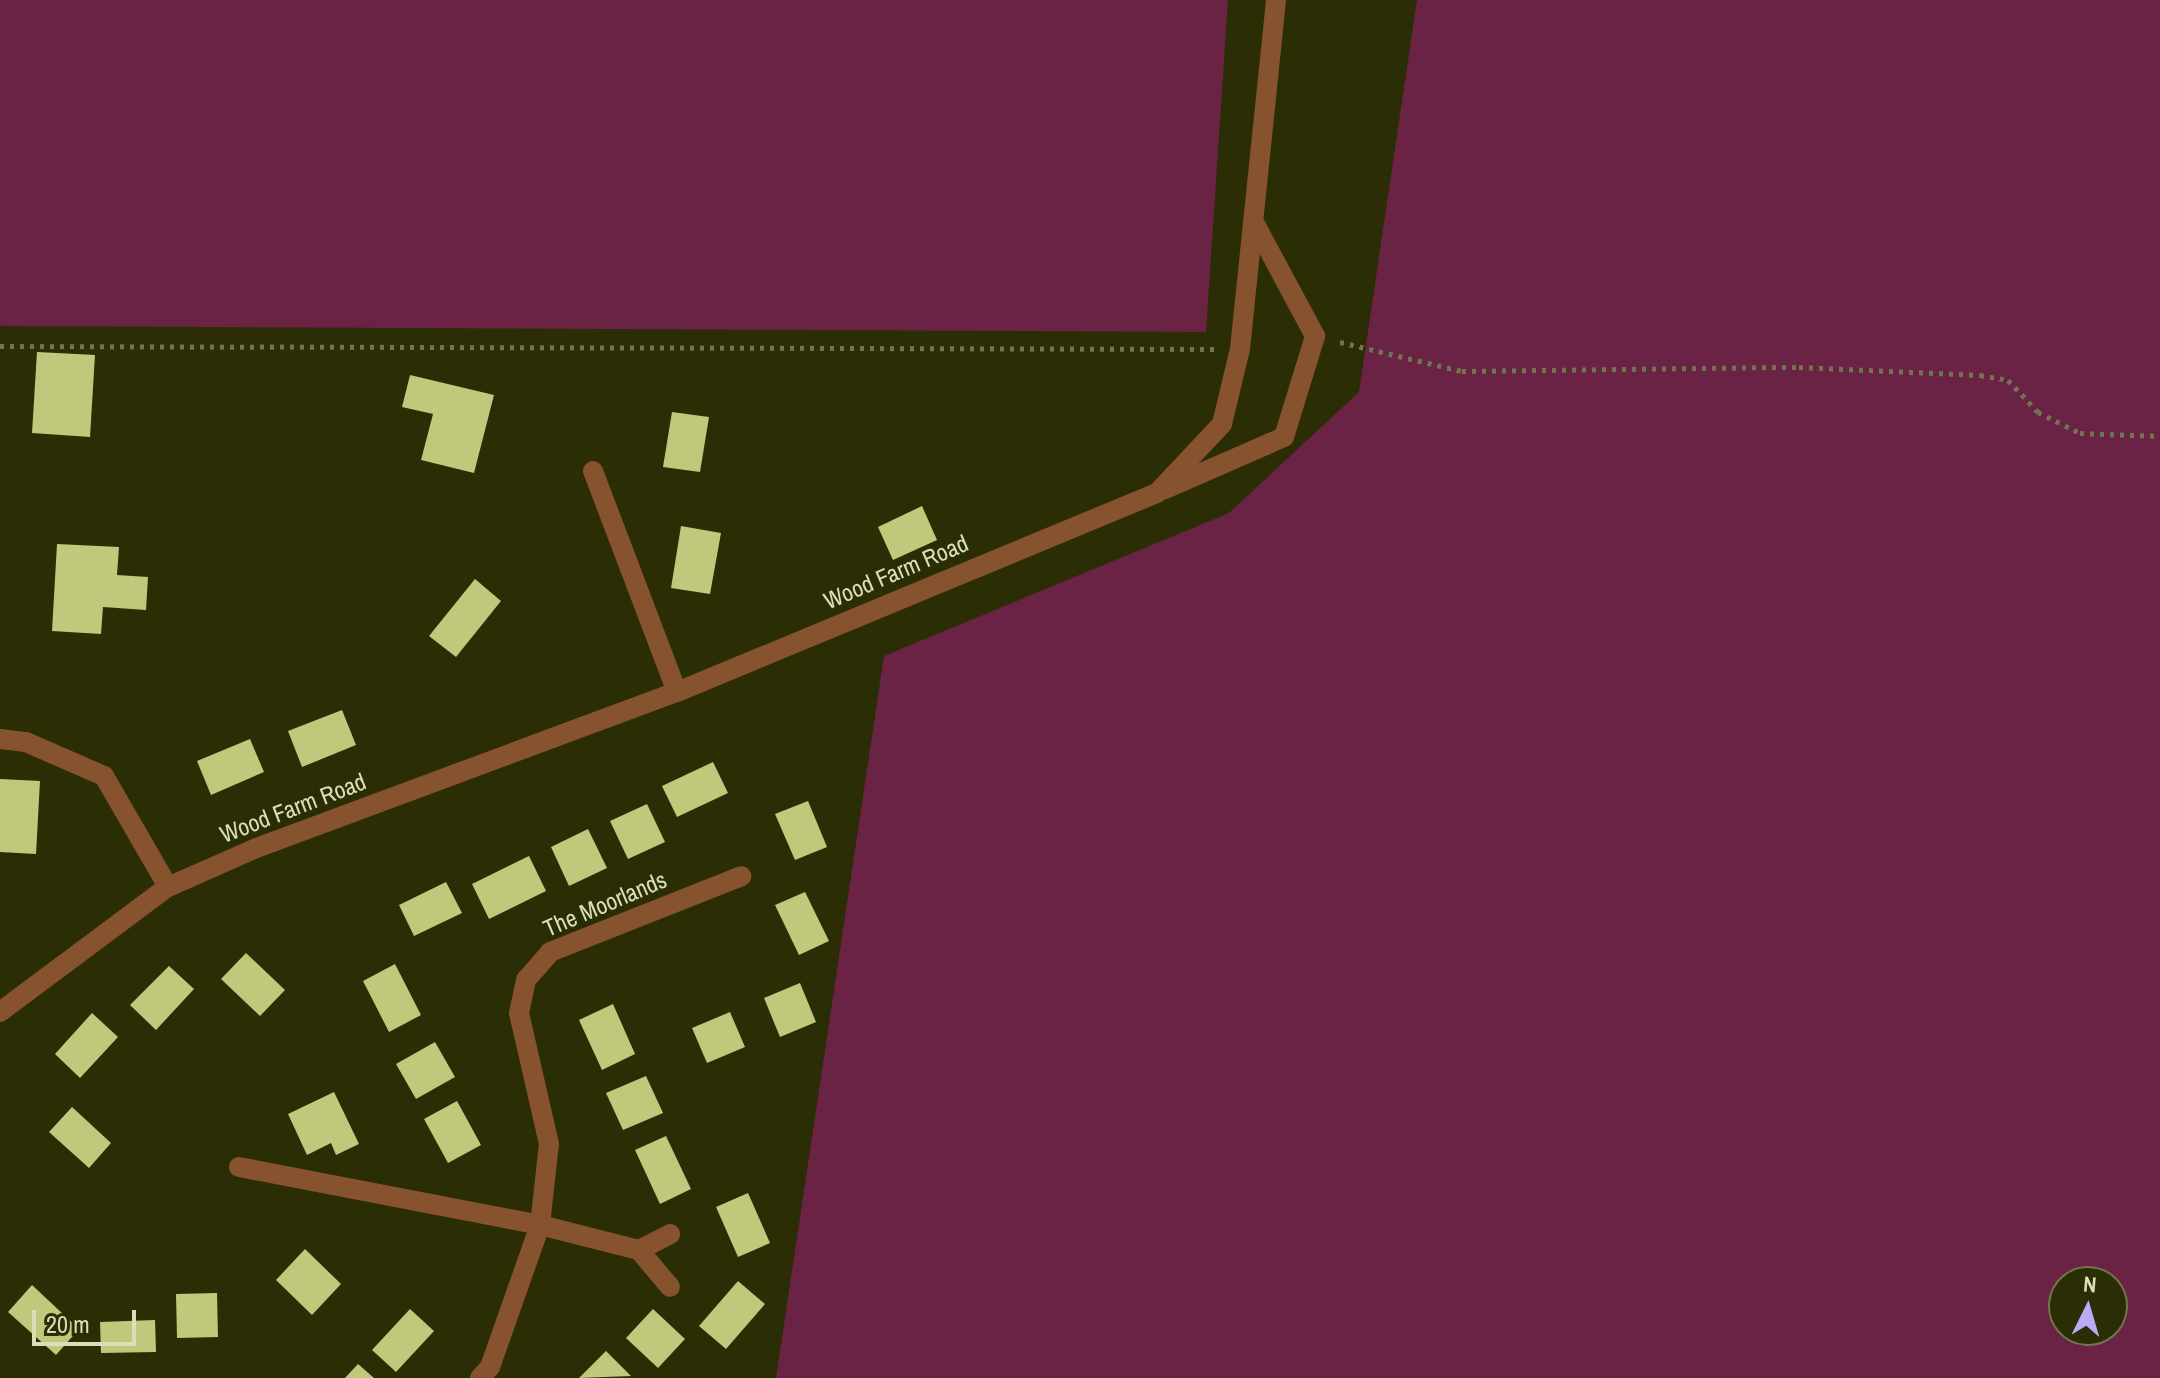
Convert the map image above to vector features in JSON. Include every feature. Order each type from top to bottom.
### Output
[{"type":"street","name":"Wood Farm Road","points":[[0,1012],[168,887],[269,843],[677,692],[1157,493],[1222,424],[1240,349],[1276,0]]},
{"type":"street","points":[[1157,493],[1284,437],[1315,336],[1255,224]]},
{"type":"street","points":[[593,471],[677,692]]},
{"type":"street","points":[[0,739],[26,742],[104,776],[168,887]]},
{"type":"street","name":"The Moorlands","points":[[480,1378],[490,1367],[540,1225],[549,1144],[519,1013],[526,980],[550,952],[742,876]]},
{"type":"street","points":[[239,1167],[540,1225],[639,1250],[670,1287]]},
{"type":"street","points":[[639,1250],[670,1234]]},
{"type":"path","points":[[1315,336],[1462,371],[1799,367],[1980,375],[2008,380],[2038,412],[2080,433],[2160,436]]},
{"type":"path","points":[[0,346],[1240,349]]},
{"type":"shaded area","points":[[0,0],[1228,0],[1206,332],[0,326]]},
{"type":"shaded area","points":[[1417,0],[2160,0],[2160,1378],[776,1378],[884,656],[1229,513],[1359,392]]},
{"type":"building","points":[[37,352],[95,355],[90,437],[32,433]]},
{"type":"building","points":[[410,375],[494,395],[474,473],[421,460],[433,414],[402,407]]},
{"type":"building","points":[[672,412],[709,417],[700,472],[663,467]]},
{"type":"building","points":[[922,506],[937,540],[893,560],[878,527]]},
{"type":"building","points":[[681,526],[721,533],[710,594],[671,588]]},
{"type":"building","points":[[57,544],[119,547],[117,575],[148,577],[146,610],[103,607],[101,634],[52,631]]},
{"type":"building","points":[[475,579],[501,601],[456,657],[429,636]]},
{"type":"building","points":[[342,710],[356,745],[302,767],[288,731]]},
{"type":"building","points":[[250,739],[264,772],[211,795],[197,761]]},
{"type":"building","points":[[713,762],[728,793],[677,817],[662,786]]},
{"type":"building","points":[[0,779],[40,781],[36,854],[0,852]]},
{"type":"building","points":[[808,801],[827,847],[795,860],[775,814]]},
{"type":"building","points":[[647,804],[665,842],[628,859],[610,821]]},
{"type":"building","points":[[588,829],[607,868],[569,886],[551,847]]},
{"type":"building","points":[[529,856],[546,891],[489,919],[472,884]]},
{"type":"building","points":[[446,882],[462,913],[414,936],[399,905]]},
{"type":"building","points":[[805,892],[829,941],[799,955],[775,905]]},
{"type":"building","points":[[246,953],[285,990],[260,1016],[221,979]]},
{"type":"building","points":[[395,964],[421,1015],[389,1032],[363,981]]},
{"type":"building","points":[[169,966],[194,989],[156,1030],[130,1005]]},
{"type":"building","points":[[800,983],[816,1022],[780,1037],[764,998]]},
{"type":"building","points":[[613,1004],[635,1054],[602,1070],[579,1020]]},
{"type":"building","points":[[730,1012],[745,1047],[707,1063],[692,1028]]},
{"type":"building","points":[[92,1013],[118,1037],[80,1078],[55,1054]]},
{"type":"building","points":[[435,1042],[455,1077],[416,1099],[396,1064]]},
{"type":"building","points":[[646,1076],[663,1113],[623,1130],[606,1093]]},
{"type":"building","points":[[334,1092],[359,1144],[336,1155],[331,1143],[307,1155],[288,1114]]},
{"type":"building","points":[[457,1101],[481,1145],[448,1163],[424,1119]]},
{"type":"building","points":[[72,1107],[111,1143],[89,1168],[49,1132]]},
{"type":"building","points":[[666,1136],[691,1189],[660,1204],[635,1150]]},
{"type":"building","points":[[748,1193],[770,1243],[738,1257],[716,1207]]},
{"type":"building","points":[[305,1249],[341,1284],[312,1315],[276,1280]]},
{"type":"building","points":[[738,1281],[765,1304],[726,1349],[699,1326]]},
{"type":"building","points":[[32,1285],[79,1329],[56,1355],[8,1312]]},
{"type":"building","points":[[217,1293],[218,1337],[177,1338],[176,1294]]},
{"type":"building","points":[[410,1309],[434,1331],[396,1372],[372,1350]]},
{"type":"building","points":[[653,1309],[685,1339],[658,1368],[626,1338]]},
{"type":"building","points":[[155,1320],[156,1352],[101,1353],[100,1322]]},
{"type":"building","points":[[606,1351],[631,1376],[579,1378]]},
{"type":"building","points":[[358,1364],[374,1378],[345,1378]]}]
